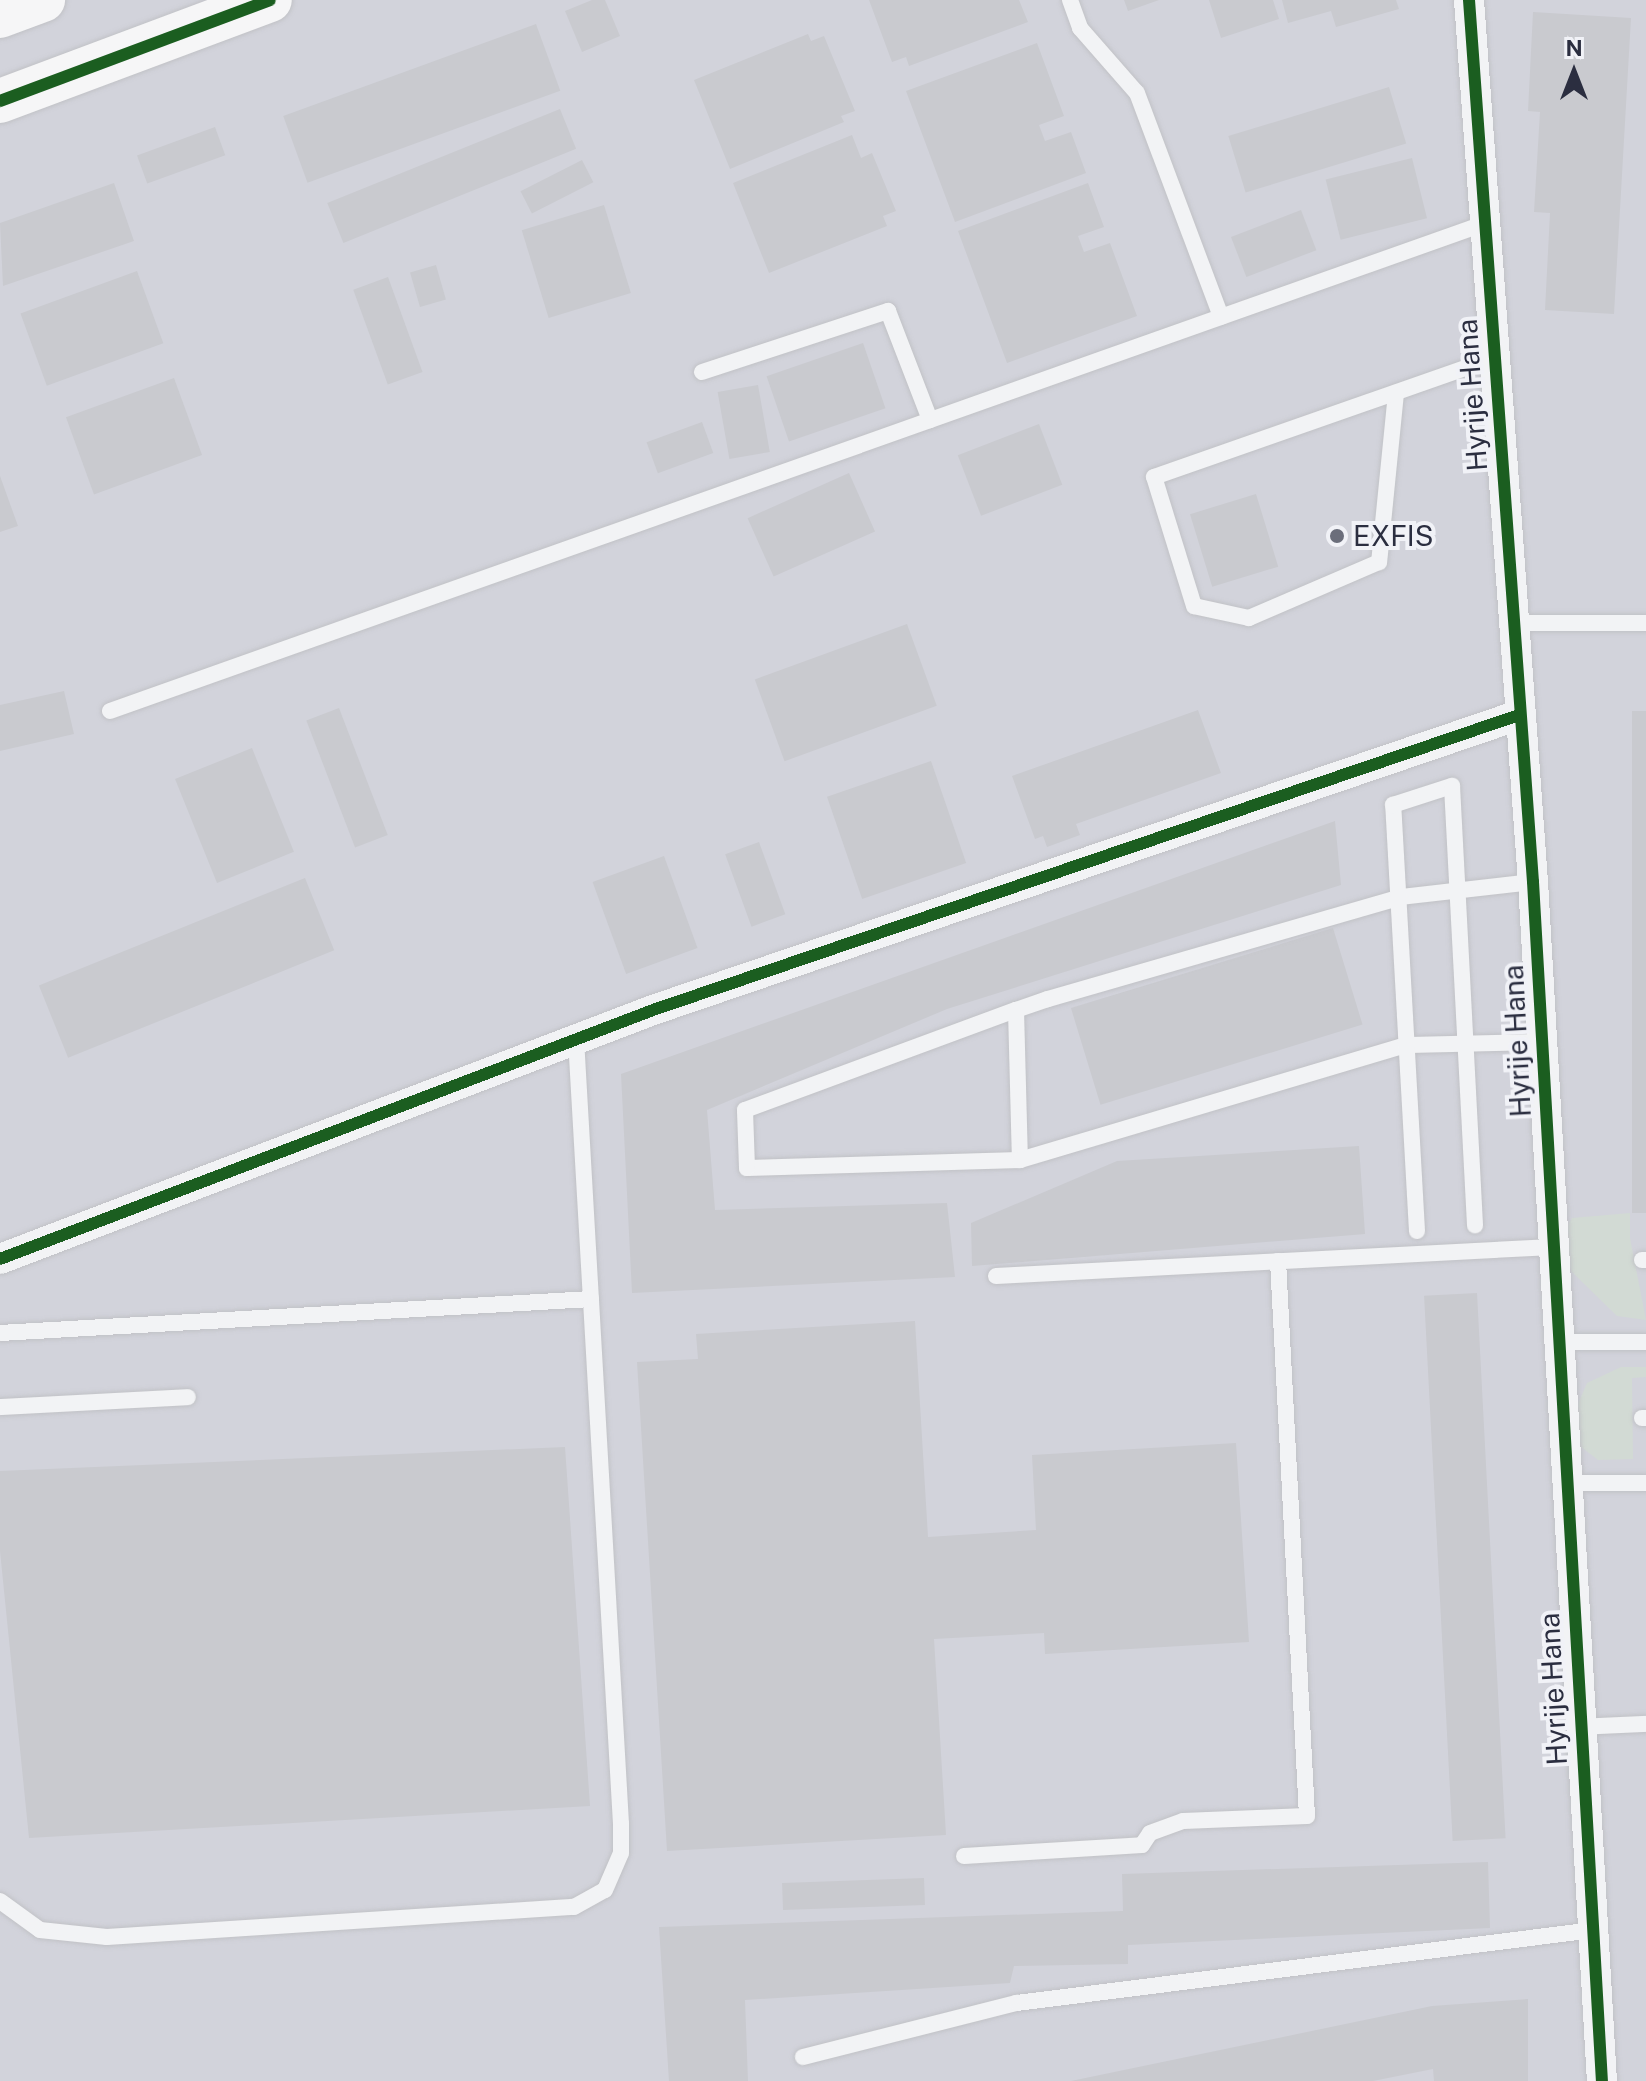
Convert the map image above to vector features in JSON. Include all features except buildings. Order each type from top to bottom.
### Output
[{"type":"highway","points":[[0,16],[43,0]]},
{"type":"highway","points":[[0,101],[270,0]]},
{"type":"street","name":"Hyrije Hana","points":[[1469,0],[1533,882],[1579,1727],[1602,2081]]},
{"type":"street","points":[[0,1259],[576,1039],[1519,715]]},
{"type":"lane","points":[[1070,0],[1080,28],[1137,93],[1221,317]]},
{"type":"lane","points":[[110,711],[1486,223]]},
{"type":"lane","points":[[702,372],[888,311],[930,420]]},
{"type":"lane","points":[[1396,393],[1379,562],[1249,618],[1194,606],[1154,477],[1494,358]]},
{"type":"lane","points":[[1512,623],[1646,623]]},
{"type":"lane","points":[[1417,1231],[1401,897],[1393,805],[1452,786],[1461,884],[1475,1225]]},
{"type":"lane","points":[[1533,882],[1461,884],[1401,897],[1016,1010],[745,1110],[747,1168],[1020,1160],[1406,1045],[1541,1042]]},
{"type":"lane","points":[[1016,1010],[1020,1160]]},
{"type":"lane","points":[[0,1901],[40,1930],[107,1937],[574,1907],[605,1890],[621,1853],[621,1824],[576,1039]]},
{"type":"lane","points":[[996,1276],[1552,1247]]},
{"type":"lane","points":[[964,1856],[1142,1845],[1150,1833],[1183,1821],[1307,1816],[1278,1261]]},
{"type":"lane","points":[[0,1333],[591,1299]]},
{"type":"lane","points":[[1558,1342],[1646,1342]]},
{"type":"lane","points":[[0,1407],[188,1397]]},
{"type":"lane","points":[[1566,1483],[1646,1483]]},
{"type":"lane","points":[[1579,1727],[1646,1724]]},
{"type":"lane","points":[[803,2057],[1017,2003],[1593,1930]]},
{"type":"shaded area","points":[[0,0],[1646,0],[1646,2081],[0,2081]]},
{"type":"shaded area","points":[[1630,1213],[1630,1238],[1646,1320],[1617,1316],[1571,1271],[1565,1230],[1572,1218]]},
{"type":"shaded area","points":[[1621,1367],[1646,1367],[1646,1377],[1632,1378],[1633,1459],[1598,1460],[1580,1446],[1578,1404],[1587,1383]]},
{"type":"cycle path","points":[[0,101],[270,0]]},
{"type":"cycle path","points":[[1469,0],[1533,882],[1602,2081]]},
{"type":"cycle path","points":[[0,1259],[653,1010],[1519,715]]},
{"type":"place","name":"EXFIS","points":[[1337,536]]}]
